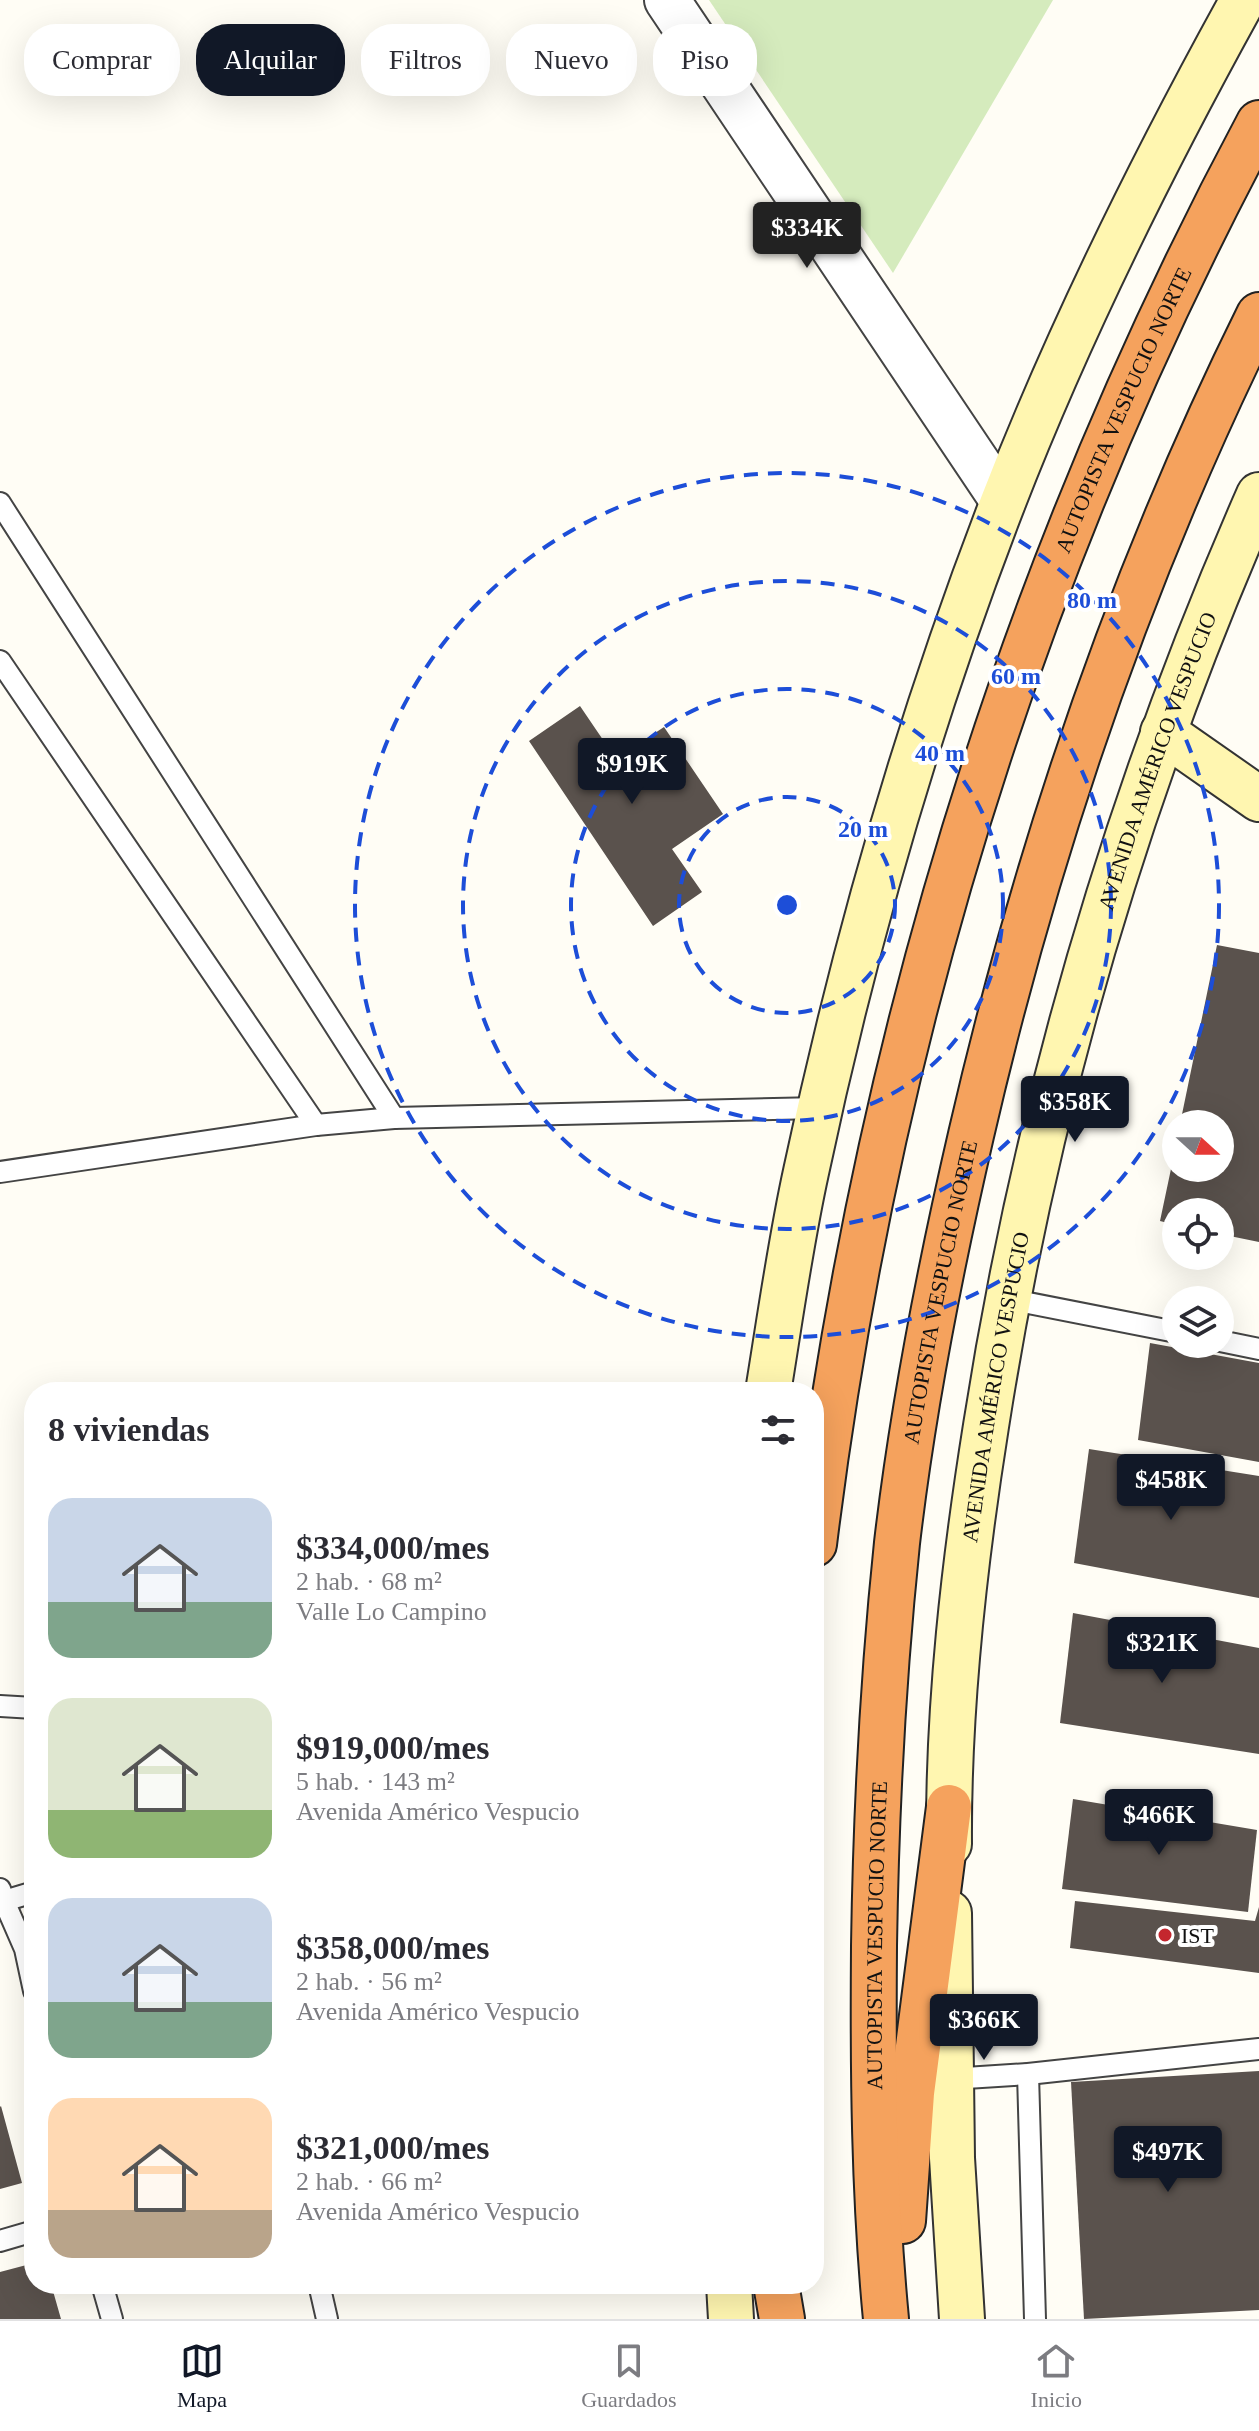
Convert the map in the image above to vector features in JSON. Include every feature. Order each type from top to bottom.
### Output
[{"type":"highway","name":"AUTOPISTA VESPUCIO NORTE","points":[[824,1471],[864,1223],[905,1040],[970,805],[1046,588],[1102,450],[1161,317],[1259,123]]},
{"type":"highway","name":"AUTOPISTA VESPUCIO NORTE","points":[[886,2319],[876,2174],[874,2086],[875,1880],[880,1761],[898,1538],[934,1305],[998,1017],[1086,731],[1175,500],[1259,315]]},
{"type":"highway","points":[[900,2319],[912,2093],[949,1807]]},
{"type":"highway","points":[[778,2294],[782,2319]]},
{"type":"highway","points":[[801,2294],[802,2319]]},
{"type":"main road","points":[[770,1382],[805,1177],[853,968],[943,672],[1003,501],[1099,279],[1181,113],[1243,0]]},
{"type":"main road","name":"AVENIDA AMÉRICO VESPUCIO","points":[[962,2319],[950,2079],[949,1807],[958,1644],[978,1475],[1008,1299],[1038,1151],[1066,1042],[1107,901],[1163,732],[1259,495]]},
{"type":"main road","points":[[1163,732],[1259,799]]},
{"type":"main road","points":[[730,2294],[731,2319]]},
{"type":"street","points":[[667,0],[1003,501]]},
{"type":"lane","points":[[0,503],[394,1118]]},
{"type":"lane","points":[[0,661],[316,1125]]},
{"type":"lane","points":[[0,1172],[316,1125],[394,1118],[820,1108]]},
{"type":"lane","points":[[1008,1299],[1162,1329]]},
{"type":"lane","points":[[1234,1344],[1259,1349]]},
{"type":"lane","points":[[0,1706],[24,1707]]},
{"type":"lane","points":[[24,1894],[1,1897],[24,1947]]},
{"type":"lane","points":[[950,2079],[1028,2074],[1259,2049]]},
{"type":"lane","points":[[1028,2074],[1035,2319]]},
{"type":"lane","points":[[0,2241],[24,2234]]},
{"type":"lane","points":[[105,2294],[112,2319]]},
{"type":"lane","points":[[321,2294],[327,2319]]},
{"type":"green space","points":[[709,0],[1053,0],[893,273],[757,71],[757,24],[725,24]]},
{"type":"building","points":[[580,706],[616,759],[664,727],[723,814],[672,849],[702,892],[653,926],[529,741]]},
{"type":"building","points":[[1217,945],[1259,953],[1259,1242],[1234,1237],[1234,1198],[1165,1198],[1168,1182],[1234,1182],[1234,1110],[1183,1110]]},
{"type":"building","points":[[1150,1343],[1162,1345],[1162,1358],[1232,1358],[1259,1363],[1259,1462],[1138,1440]]},
{"type":"building","points":[[1089,1449],[1259,1476],[1259,1598],[1074,1563]]},
{"type":"building","points":[[1073,1613],[1259,1648],[1259,1754],[1060,1723]]},
{"type":"building","points":[[1073,1799],[1257,1830],[1248,1912],[1062,1889]]},
{"type":"building","name":"IST","points":[[1075,1901],[1255,1921],[1259,1907],[1259,1973],[1070,1948]]},
{"type":"building","points":[[1259,2071],[1259,2310],[1084,2319],[1071,2082]]},
{"type":"building","points":[[0,2107],[22,2183],[0,2189]]},
{"type":"building","points":[[24,2266],[24,2294],[54,2294],[61,2319],[0,2319],[0,2272]]},
{"type":"place","name":"IST","points":[[1165,1935]]}]
